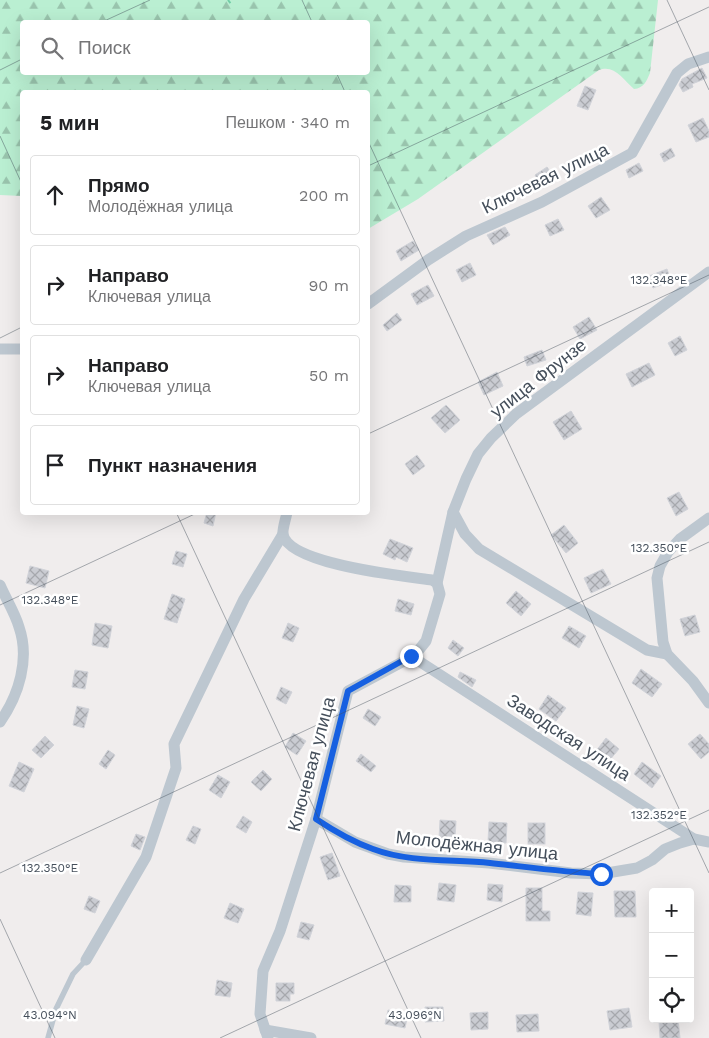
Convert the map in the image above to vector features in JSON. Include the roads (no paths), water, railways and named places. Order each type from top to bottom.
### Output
[{"type":"street","name":"Ключевая улица","points":[[370,303],[428,260],[466,236],[542,202],[632,153],[677,73],[688,64],[709,57]]},
{"type":"street","name":"улица Фрунзе","points":[[437,583],[452,512],[478,454],[491,438],[516,414],[709,272]]},
{"type":"street","points":[[0,350],[20,349]]},
{"type":"street","points":[[452,512],[465,534],[479,549],[647,650],[667,654]]},
{"type":"street","points":[[86,960],[146,857],[176,768],[174,744],[244,599],[283,534],[286,515]]},
{"type":"street","points":[[709,518],[680,539],[668,552],[660,566],[657,578],[663,642],[667,654],[693,681],[709,703]]},
{"type":"street","points":[[283,534],[291,546],[313,558],[334,564],[432,580],[437,583]]},
{"type":"street","name":"Ключевая улица","points":[[266,1034],[260,1014],[263,971],[280,931],[316,819],[348,691],[411,656],[426,641],[440,594],[437,583]]},
{"type":"street","points":[[0,586],[20,628],[24,655],[20,684],[0,722]]},
{"type":"street","name":"Заводская улица","points":[[411,656],[694,840],[709,842]]},
{"type":"street","name":"Молодёжная улица","points":[[316,819],[355,842],[374,850],[396,855],[489,863],[571,873],[601,874],[637,868],[652,860],[665,849],[680,842],[694,840]]},
{"type":"street","points":[[266,1034],[311,1038]]},
{"type":"lane","points":[[48,1038],[56,1009],[73,974],[86,960]]}]
